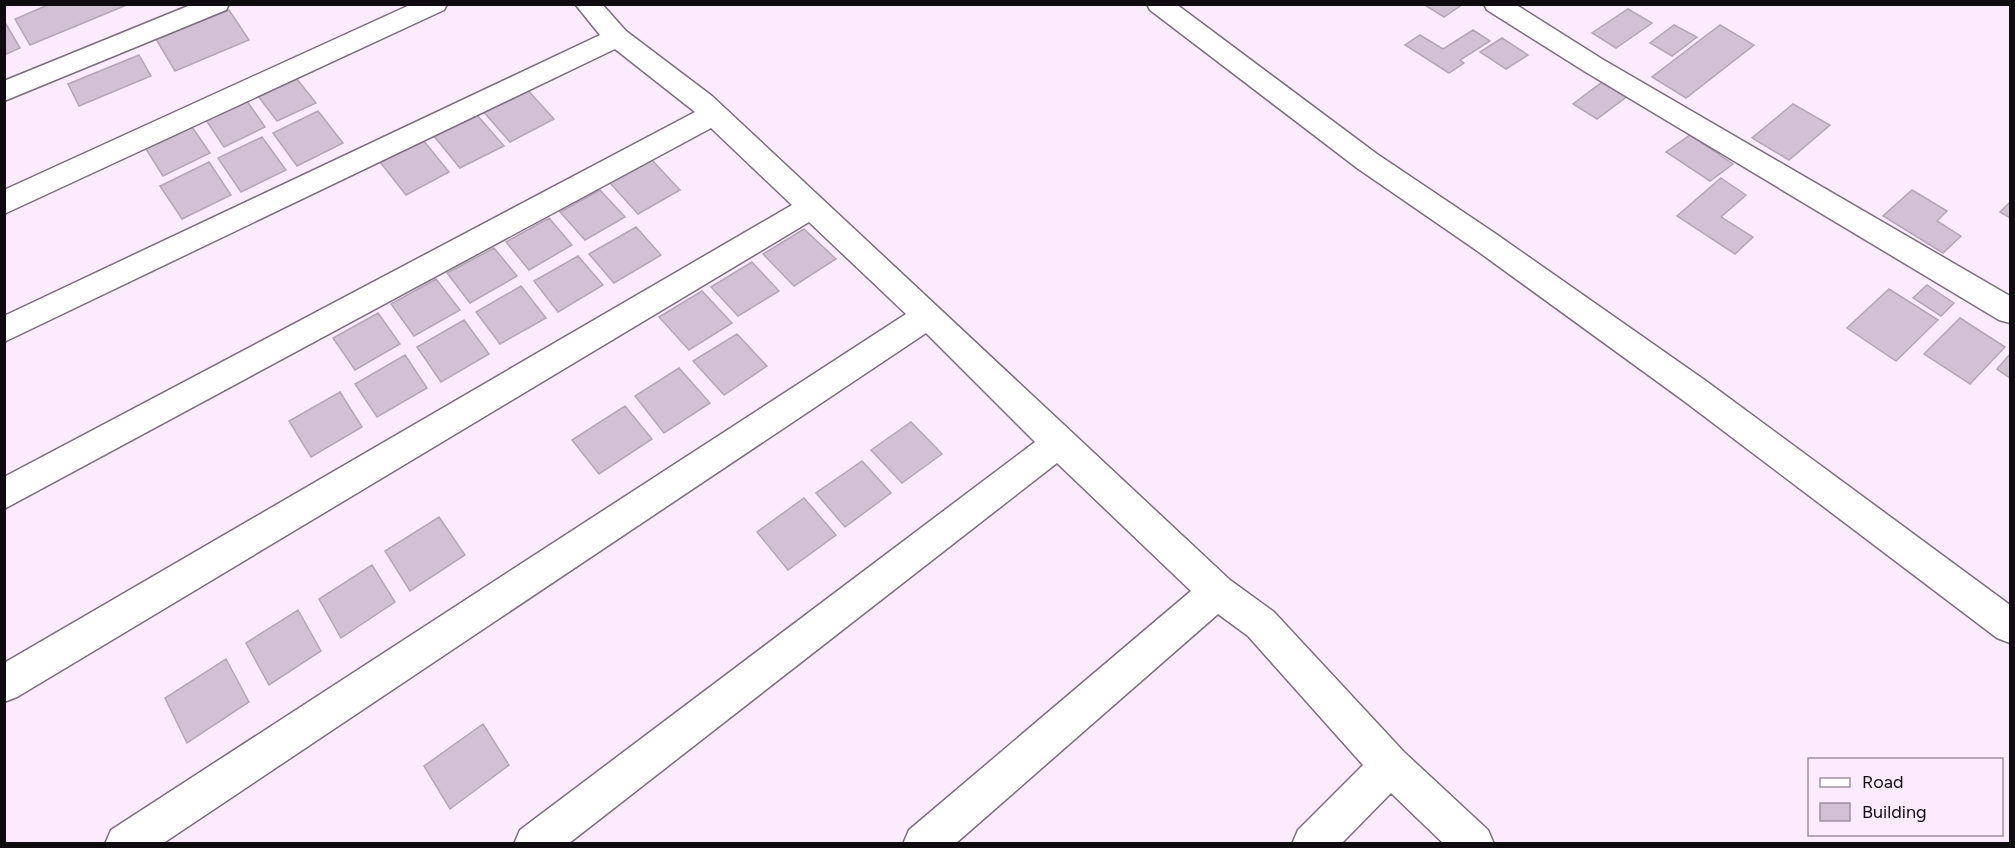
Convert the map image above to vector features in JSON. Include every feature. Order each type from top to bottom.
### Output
[{"type":"street","points":[[4,92],[217,4]]},
{"type":"street","points":[[4,203],[435,4]]},
{"type":"street","points":[[587,4],[617,37],[702,103],[1217,592],[1261,624],[1390,766],[1474,843]]},
{"type":"street","points":[[1159,4],[1367,161],[1486,242],[1677,379],[2010,626]]},
{"type":"street","points":[[1496,4],[1593,65],[2010,311]]},
{"type":"street","points":[[4,330],[617,37]]},
{"type":"street","points":[[4,494],[713,115]]},
{"type":"street","points":[[4,684],[812,207]]},
{"type":"street","points":[[125,843],[928,316]]},
{"type":"street","points":[[534,843],[1058,443]]},
{"type":"street","points":[[923,843],[1217,592]]},
{"type":"street","points":[[1312,843],[1390,766]]},
{"type":"building","points":[[50,4],[129,4],[30,45],[15,19]]},
{"type":"building","points":[[1423,4],[1463,4],[1444,17]]},
{"type":"building","points":[[1628,9],[1652,23],[1616,48],[1592,33]]},
{"type":"building","points":[[229,10],[249,40],[175,71],[156,39]]},
{"type":"building","points":[[6,24],[20,48],[4,55],[4,25]]},
{"type":"building","points":[[1674,25],[1697,37],[1672,56],[1650,43]]},
{"type":"building","points":[[1720,25],[1754,45],[1686,98],[1652,77]]},
{"type":"building","points":[[1473,30],[1490,41],[1460,60],[1464,63],[1449,73],[1405,45],[1420,35],[1443,49]]},
{"type":"building","points":[[1502,38],[1528,55],[1506,69],[1480,52]]},
{"type":"building","points":[[139,55],[151,76],[79,106],[68,84]]},
{"type":"building","points":[[296,78],[316,103],[277,121],[258,96]]},
{"type":"building","points":[[1605,80],[1629,95],[1597,119],[1573,104]]},
{"type":"building","points":[[524,86],[554,119],[510,142],[481,109]]},
{"type":"building","points":[[247,101],[265,127],[224,147],[206,120]]},
{"type":"building","points":[[1793,104],[1830,125],[1789,160],[1752,138]]},
{"type":"building","points":[[318,111],[343,143],[297,166],[273,133]]},
{"type":"building","points":[[476,114],[504,146],[460,168],[433,135]]},
{"type":"building","points":[[192,127],[210,153],[163,176],[146,149]]},
{"type":"building","points":[[1690,135],[1733,164],[1710,181],[1666,152]]},
{"type":"building","points":[[262,137],[286,170],[241,192],[218,158]]},
{"type":"building","points":[[423,140],[449,172],[406,195],[380,162]]},
{"type":"building","points":[[651,159],[680,190],[638,214],[609,182]]},
{"type":"building","points":[[209,162],[231,195],[182,219],[160,186]]},
{"type":"building","points":[[1721,178],[1746,195],[1721,217],[1753,237],[1735,254],[1677,216]]},
{"type":"building","points":[[600,190],[625,217],[585,240],[560,212]]},
{"type":"building","points":[[1912,190],[1947,211],[1937,221],[1961,236],[1943,253],[1883,216]]},
{"type":"building","points":[[2010,202],[2010,218],[2000,212]]},
{"type":"building","points":[[549,218],[572,245],[529,270],[506,242]]},
{"type":"building","points":[[636,227],[661,255],[614,283],[589,254]]},
{"type":"building","points":[[804,229],[836,259],[794,286],[763,254]]},
{"type":"building","points":[[494,248],[517,276],[470,303],[447,273]]},
{"type":"building","points":[[578,256],[603,285],[558,312],[534,281]]},
{"type":"building","points":[[752,262],[779,291],[738,316],[711,287]]},
{"type":"building","points":[[436,279],[460,310],[414,336],[391,304]]},
{"type":"building","points":[[1927,285],[1954,303],[1941,316],[1913,298]]},
{"type":"building","points":[[521,286],[546,318],[500,344],[476,312]]},
{"type":"building","points":[[1889,289],[1938,320],[1896,361],[1847,328]]},
{"type":"building","points":[[702,291],[732,323],[689,350],[659,317]]},
{"type":"building","points":[[378,313],[400,344],[355,370],[333,338]]},
{"type":"building","points":[[1960,318],[2005,347],[1970,384],[1924,354]]},
{"type":"building","points":[[464,320],[489,354],[441,382],[417,347]]},
{"type":"building","points":[[737,334],[767,366],[724,395],[693,361]]},
{"type":"building","points":[[2010,354],[2010,378],[1997,369]]},
{"type":"building","points":[[405,355],[427,388],[377,417],[355,384]]},
{"type":"building","points":[[679,368],[710,403],[664,433],[635,396]]},
{"type":"building","points":[[340,392],[362,427],[311,457],[289,421]]},
{"type":"building","points":[[625,406],[652,439],[599,474],[572,440]]},
{"type":"building","points":[[911,422],[942,454],[902,483],[871,450]]},
{"type":"building","points":[[862,461],[891,493],[845,527],[816,493]]},
{"type":"building","points":[[804,498],[836,535],[788,570],[757,532]]},
{"type":"building","points":[[439,517],[465,555],[410,591],[385,551]]},
{"type":"building","points":[[372,565],[395,602],[341,638],[319,599]]},
{"type":"building","points":[[298,610],[321,651],[269,685],[246,643]]},
{"type":"building","points":[[226,659],[249,702],[187,743],[165,698]]},
{"type":"building","points":[[483,724],[509,765],[450,809],[424,766]]}]
